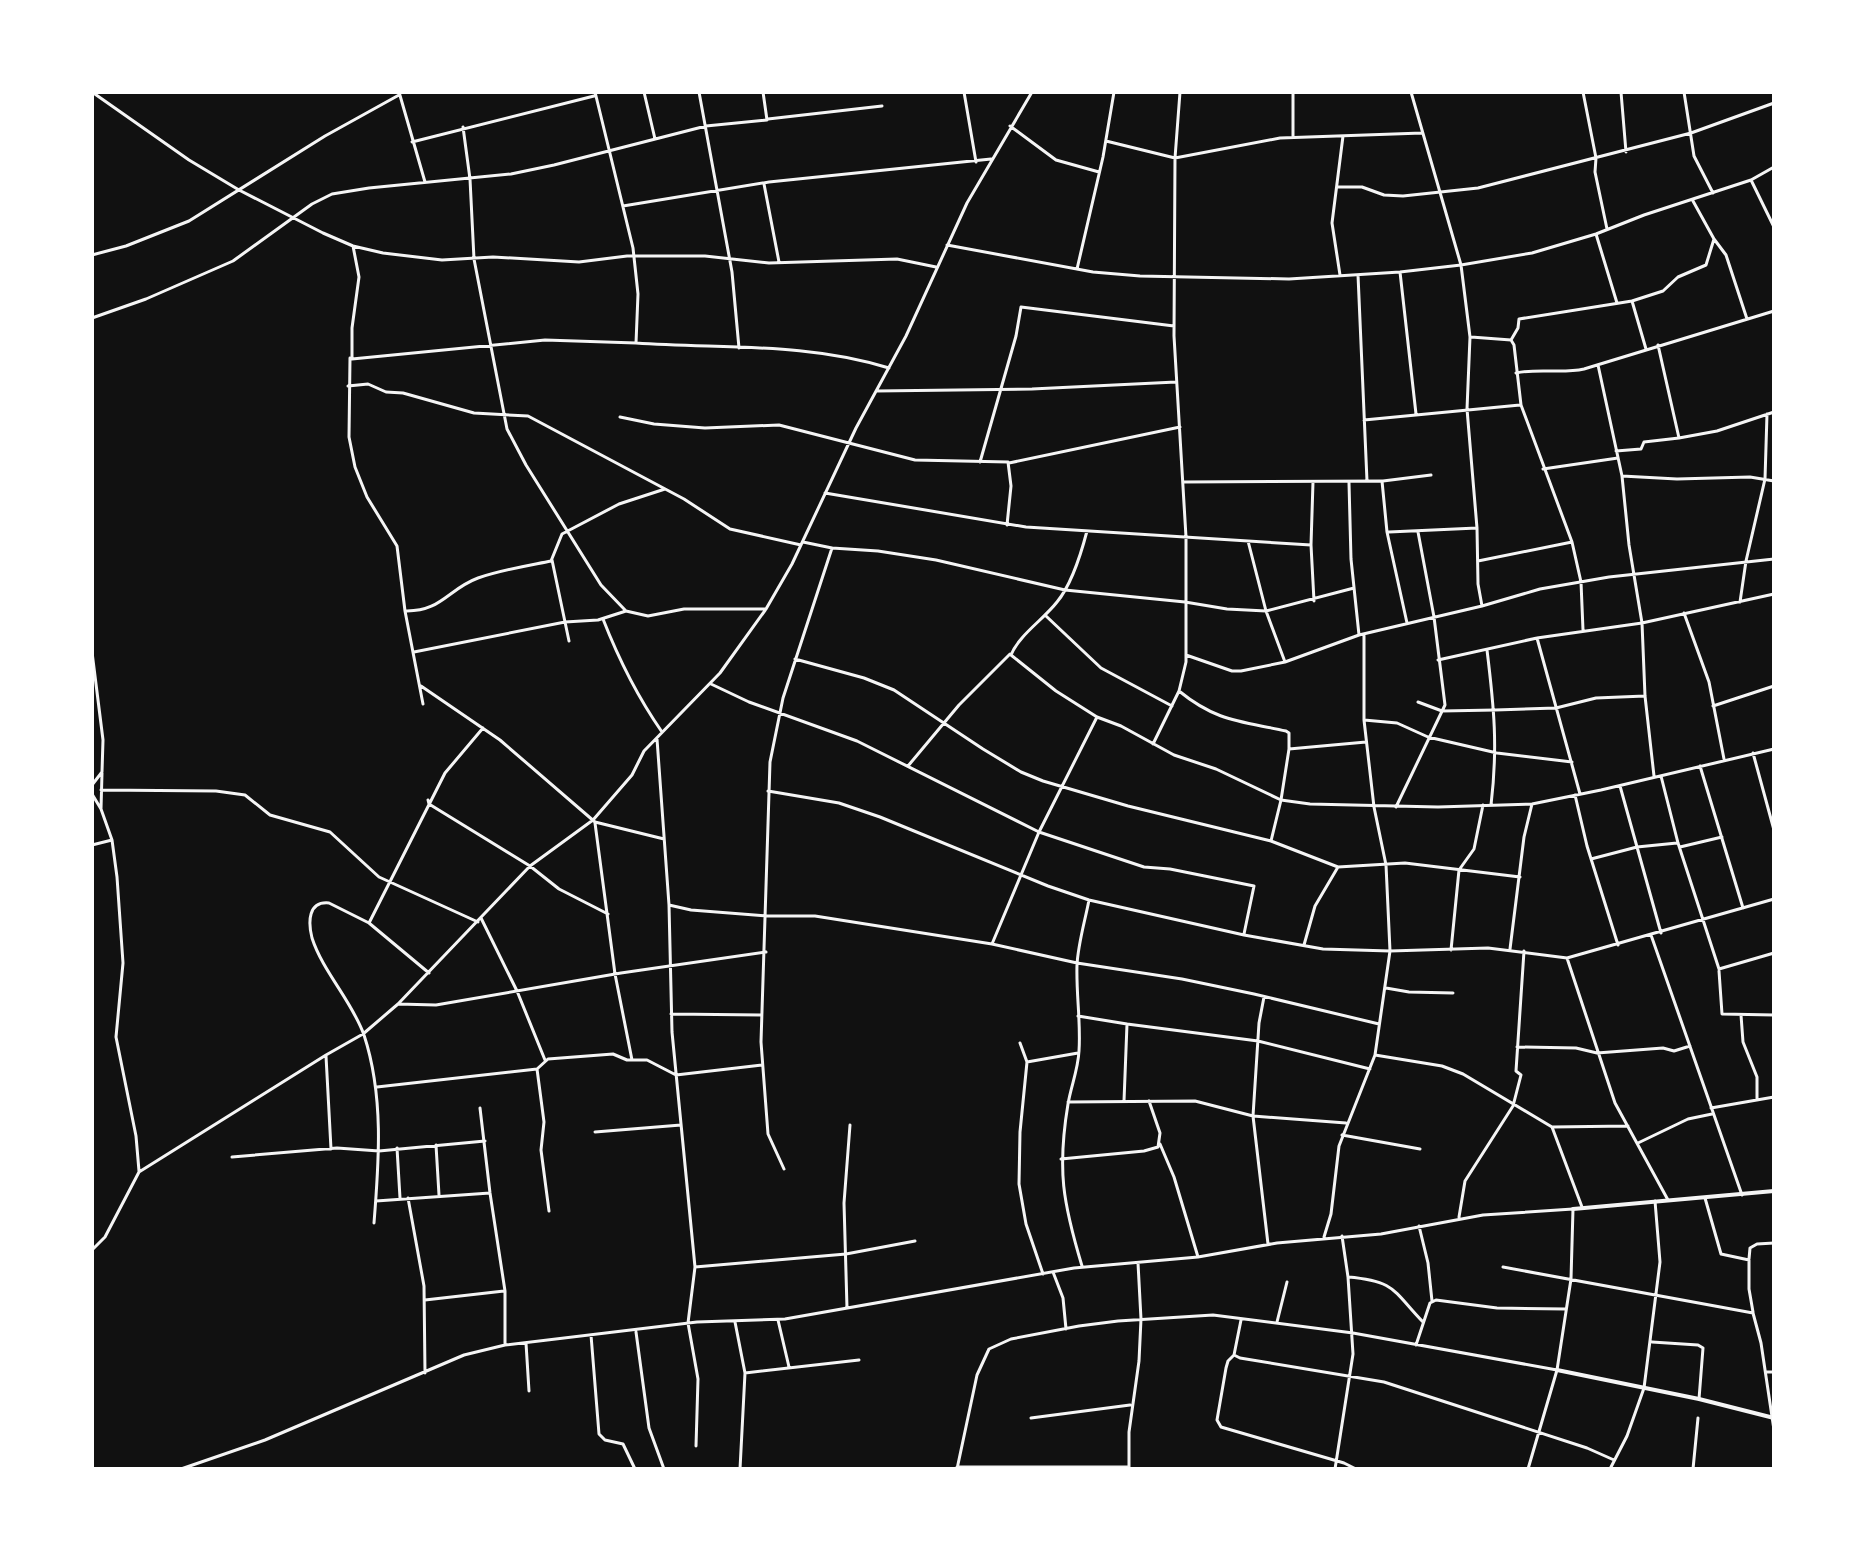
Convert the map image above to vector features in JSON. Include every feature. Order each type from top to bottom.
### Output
[{"type":"street","points":[[92,92],[189,160],[239,190],[353,246],[383,253],[442,260],[522,257],[579,262],[633,256],[705,256],[779,262],[900,259],[936,267]]},
{"type":"street","points":[[644,92],[655,139]]},
{"type":"street","points":[[699,92],[730,260],[739,348]]},
{"type":"street","points":[[763,92],[768,119]]},
{"type":"street","points":[[964,92],[976,162]]},
{"type":"street","points":[[92,1250],[105,1237],[139,1172],[363,1034],[429,973],[530,866],[594,821],[632,775],[644,751],[711,684],[766,609],[802,543],[947,245],[991,159],[1032,92]]},
{"type":"street","points":[[1077,269],[1114,92]]},
{"type":"street","points":[[1153,744],[1184,679],[1186,655],[1186,537],[1174,326],[1175,158],[1180,92]]},
{"type":"street","points":[[1293,92],[1293,137]]},
{"type":"street","points":[[1411,92],[1461,265],[1470,337],[1467,409],[1482,606]]},
{"type":"street","points":[[1583,92],[1607,229]]},
{"type":"street","points":[[1621,92],[1626,152]]},
{"type":"street","points":[[1684,92],[1694,156],[1713,193]]},
{"type":"street","points":[[92,255],[126,246],[189,221],[399,94],[425,182]]},
{"type":"street","points":[[412,142],[595,94],[633,256],[638,294],[636,343]]},
{"type":"street","points":[[1337,187],[1362,187],[1388,196],[1478,188],[1557,166],[1626,152],[1774,103]]},
{"type":"street","points":[[92,318],[146,299],[233,261],[312,204],[332,194],[470,179],[554,165],[706,126],[882,106]]},
{"type":"street","points":[[1010,126],[1056,160],[1099,172]]},
{"type":"street","points":[[463,127],[470,179],[474,259],[507,429],[520,455],[605,590],[626,611]]},
{"type":"street","points":[[1106,141],[1175,158],[1293,137],[1422,133]]},
{"type":"street","points":[[1341,276],[1332,230],[1343,136]]},
{"type":"street","points":[[623,206],[763,183],[991,159]]},
{"type":"street","points":[[947,245],[1077,269],[1174,277],[1289,279],[1400,272],[1532,253],[1751,180],[1774,167]]},
{"type":"street","points":[[1751,180],[1774,227]]},
{"type":"street","points":[[763,183],[779,262]]},
{"type":"street","points":[[1693,200],[1726,255],[1747,319]]},
{"type":"street","points":[[1596,234],[1617,303]]},
{"type":"street","points":[[1511,340],[1519,319],[1567,310],[1593,309],[1663,291],[1678,277],[1706,265],[1714,239]]},
{"type":"street","points":[[353,246],[359,277],[350,358],[348,431],[355,467],[367,497],[397,546],[405,611],[423,704]]},
{"type":"street","points":[[1400,272],[1416,414]]},
{"type":"street","points":[[1358,275],[1367,481]]},
{"type":"street","points":[[1632,301],[1646,349]]},
{"type":"street","points":[[980,462],[1022,307],[1174,326]]},
{"type":"street","points":[[1516,373],[1570,372],[1774,311]]},
{"type":"street","points":[[1470,337],[1511,340]]},
{"type":"street","points":[[350,358],[490,344],[589,340],[833,355],[889,368]]},
{"type":"street","points":[[1511,340],[1521,405],[1572,542],[1581,582],[1583,630]]},
{"type":"street","points":[[1658,345],[1679,438]]},
{"type":"street","points":[[1598,365],[1622,476],[1642,623],[1645,696],[1654,778]]},
{"type":"street","points":[[876,391],[1177,382]]},
{"type":"street","points":[[348,386],[368,384],[386,392],[403,393],[474,413],[528,416],[665,489],[732,530],[832,548],[936,560],[1065,590],[1227,609],[1266,611],[1314,601],[1354,588]]},
{"type":"street","points":[[1364,420],[1521,405]]},
{"type":"street","points":[[1616,451],[1641,449],[1644,442],[1717,431],[1774,412]]},
{"type":"street","points":[[1740,602],[1765,479],[1767,414]]},
{"type":"street","points":[[620,417],[654,424],[705,428],[779,425],[915,460],[1009,463],[1180,427]]},
{"type":"street","points":[[1543,469],[1618,458]]},
{"type":"street","points":[[1007,525],[1011,502],[1009,463]]},
{"type":"street","points":[[1183,482],[1349,482],[1431,475]]},
{"type":"street","points":[[1622,476],[1774,481]]},
{"type":"street","points":[[1382,481],[1387,532],[1408,624]]},
{"type":"street","points":[[1313,482],[1311,545],[1314,601]]},
{"type":"street","points":[[1324,1237],[1331,1214],[1342,1135],[1375,1055],[1390,951],[1386,865],[1374,807],[1364,720],[1362,634],[1354,588],[1349,482]]},
{"type":"street","points":[[569,641],[552,560],[560,537],[619,504],[665,489]]},
{"type":"street","points":[[825,493],[1007,525],[1311,545]]},
{"type":"street","points":[[1387,532],[1477,528]]},
{"type":"street","points":[[908,766],[1065,590],[1087,531]]},
{"type":"street","points":[[1396,807],[1442,711],[1445,696],[1418,532]]},
{"type":"street","points":[[1248,541],[1266,611],[1285,662]]},
{"type":"street","points":[[1478,561],[1572,542]]},
{"type":"street","points":[[784,1169],[768,1134],[762,1065],[768,791],[779,713],[832,548]]},
{"type":"street","points":[[1186,655],[1232,671],[1285,662],[1362,634],[1540,589],[1634,574],[1774,559]]},
{"type":"street","points":[[405,611],[433,607],[477,579],[552,560]]},
{"type":"street","points":[[1438,660],[1537,638],[1642,623],[1774,594]]},
{"type":"street","points":[[413,653],[565,622],[603,619],[626,611],[648,616],[680,610],[766,609]]},
{"type":"street","points":[[1684,613],[1709,682],[1724,761]]},
{"type":"street","points":[[1044,615],[1101,668],[1172,706]]},
{"type":"street","points":[[603,619],[620,662],[662,732]]},
{"type":"street","points":[[1537,638],[1572,762],[1591,859],[1618,945]]},
{"type":"street","points":[[1487,650],[1497,753],[1491,805]]},
{"type":"street","points":[[92,652],[101,715],[101,809]]},
{"type":"street","points":[[1010,654],[1056,691],[1097,717],[1281,800],[1310,804],[1374,807],[1532,804],[1774,749]]},
{"type":"street","points":[[795,659],[864,678],[894,690],[1021,772],[1128,806],[1271,841],[1338,867],[1405,863],[1520,877]]},
{"type":"street","points":[[711,684],[779,713],[828,729],[1039,832],[1144,867],[1170,869],[1254,886],[1244,935]]},
{"type":"street","points":[[419,685],[483,728],[594,821],[664,839]]},
{"type":"street","points":[[1713,706],[1774,686]]},
{"type":"street","points":[[1179,691],[1200,708],[1230,721],[1289,733],[1281,800],[1271,841]]},
{"type":"street","points":[[1418,702],[1442,711],[1495,710],[1556,708],[1596,698],[1645,696]]},
{"type":"street","points":[[992,944],[1039,832],[1097,717]]},
{"type":"street","points":[[1364,720],[1397,723],[1428,737],[1497,753],[1572,762]]},
{"type":"street","points":[[369,923],[445,773],[483,728]]},
{"type":"street","points":[[657,739],[669,905],[671,1014],[695,1267],[688,1323],[698,1379],[696,1446]]},
{"type":"street","points":[[1289,749],[1366,742]]},
{"type":"street","points":[[1752,753],[1774,830]]},
{"type":"street","points":[[1700,766],[1743,908]]},
{"type":"street","points":[[92,785],[102,772]]},
{"type":"street","points":[[1661,776],[1679,845],[1719,969],[1722,1014],[1774,1015]]},
{"type":"street","points":[[1620,785],[1661,933]]},
{"type":"street","points":[[101,790],[216,791],[245,795],[270,815],[337,836],[368,868],[390,882],[480,920],[517,991],[545,1060]]},
{"type":"street","points":[[768,791],[839,803],[869,813],[1089,900],[1244,935],[1333,950],[1510,949],[1567,958],[1774,899]]},
{"type":"street","points":[[92,794],[112,840],[123,963],[116,1037],[136,1136],[139,1172]]},
{"type":"street","points":[[429,802],[530,866],[559,889],[608,914]]},
{"type":"street","points":[[1510,949],[1524,837],[1532,804]]},
{"type":"street","points":[[1451,950],[1459,870],[1474,849],[1483,805]]},
{"type":"street","points":[[594,821],[615,974],[632,1060]]},
{"type":"street","points":[[1591,859],[1637,847],[1679,845],[1722,837]]},
{"type":"street","points":[[92,845],[112,840]]},
{"type":"street","points":[[1304,945],[1315,906],[1338,867]]},
{"type":"street","points":[[1082,1267],[1066,1215],[1061,1159],[1068,1102],[1077,1072],[1077,963],[1089,900]]},
{"type":"street","points":[[374,1223],[379,1151],[375,1087],[363,1034],[314,942],[310,913],[314,906],[324,902],[369,923],[429,973]]},
{"type":"street","points":[[669,905],[691,910],[767,916],[815,916],[992,944],[1077,963],[1182,979],[1379,1024]]},
{"type":"street","points":[[1651,935],[1742,1195]]},
{"type":"street","points":[[1458,1219],[1465,1181],[1513,1106],[1521,1075],[1516,1071],[1524,951]]},
{"type":"street","points":[[398,1004],[436,1005],[766,952]]},
{"type":"street","points":[[1719,969],[1774,953]]},
{"type":"street","points":[[1567,958],[1615,1103],[1668,1200]]},
{"type":"street","points":[[1385,988],[1453,993]]},
{"type":"street","points":[[1264,996],[1253,1116],[1268,1244]]},
{"type":"street","points":[[671,1014],[761,1015]]},
{"type":"street","points":[[1741,1015],[1743,1042],[1757,1077],[1757,1100]]},
{"type":"street","points":[[1078,1016],[1258,1041],[1370,1069]]},
{"type":"street","points":[[1124,1101],[1127,1024]]},
{"type":"street","points":[[1020,1043],[1027,1062],[1019,1184],[1026,1224],[1043,1274]]},
{"type":"street","points":[[1517,1047],[1576,1048],[1597,1053],[1663,1048],[1674,1051],[1690,1046]]},
{"type":"street","points":[[1027,1062],[1079,1052]]},
{"type":"street","points":[[375,1087],[537,1069],[545,1060],[613,1054],[632,1060],[647,1060],[676,1075],[762,1065]]},
{"type":"street","points":[[326,1055],[331,1149]]},
{"type":"street","points":[[1375,1055],[1442,1066],[1482,1085],[1552,1127],[1628,1126]]},
{"type":"street","points":[[537,1069],[544,1122],[540,1143],[549,1211]]},
{"type":"street","points":[[1711,1108],[1774,1097]]},
{"type":"street","points":[[1149,1101],[1198,1257]]},
{"type":"street","points":[[1068,1102],[1195,1101],[1253,1116],[1346,1123]]},
{"type":"street","points":[[480,1108],[505,1291],[505,1345]]},
{"type":"street","points":[[1638,1143],[1688,1119],[1713,1114]]},
{"type":"street","points":[[595,1132],[681,1125]]},
{"type":"street","points":[[847,1308],[844,1203],[850,1125]]},
{"type":"street","points":[[1552,1127],[1583,1208]]},
{"type":"street","points":[[1342,1135],[1420,1149]]},
{"type":"street","points":[[232,1157],[331,1149],[379,1151],[485,1141]]},
{"type":"street","points":[[1061,1159],[1144,1151],[1160,1144]]},
{"type":"street","points":[[436,1145],[439,1195]]},
{"type":"street","points":[[397,1148],[400,1198]]},
{"type":"street","points":[[181,1469],[265,1440],[464,1355],[505,1345],[688,1323],[778,1319],[1082,1267],[1198,1257],[1324,1237],[1381,1234],[1498,1213],[1774,1191]]},
{"type":"street","points":[[376,1201],[490,1193]]},
{"type":"street","points":[[408,1198],[425,1300],[425,1373]]},
{"type":"street","points":[[1705,1198],[1721,1254],[1749,1260]]},
{"type":"street","points":[[1610,1469],[1627,1436],[1644,1388],[1660,1262],[1655,1201]]},
{"type":"street","points":[[1528,1469],[1557,1370],[1571,1279],[1573,1209]]},
{"type":"street","points":[[1416,1345],[1432,1301],[1428,1263],[1419,1226]]},
{"type":"street","points":[[1335,1469],[1352,1375],[1353,1333],[1342,1236]]},
{"type":"street","points":[[695,1267],[846,1254],[915,1241]]},
{"type":"street","points":[[1774,1243],[1753,1245],[1749,1260],[1749,1289],[1774,1430]]},
{"type":"street","points":[[1138,1263],[1141,1319],[1129,1432],[1129,1468],[957,1468],[977,1375],[989,1349],[1011,1339],[1141,1319],[1213,1315],[1353,1333],[1557,1370],[1699,1399],[1773,1418]]},
{"type":"street","points":[[1503,1267],[1753,1313]]},
{"type":"street","points":[[1053,1272],[1063,1298],[1066,1329]]},
{"type":"street","points":[[1348,1277],[1380,1282],[1398,1292],[1423,1322]]},
{"type":"street","points":[[1277,1322],[1287,1282]]},
{"type":"street","points":[[425,1300],[505,1291]]},
{"type":"street","points":[[1432,1301],[1444,1299],[1497,1308],[1566,1309]]},
{"type":"street","points":[[1242,1318],[1234,1355],[1226,1368],[1217,1420],[1221,1427],[1356,1469]]},
{"type":"street","points":[[778,1319],[789,1367]]},
{"type":"street","points":[[735,1321],[745,1373],[740,1469]]},
{"type":"street","points":[[636,1330],[649,1428],[664,1469]]},
{"type":"street","points":[[591,1335],[599,1434],[605,1440],[623,1444],[635,1469]]},
{"type":"street","points":[[526,1342],[529,1391]]},
{"type":"street","points":[[1651,1342],[1698,1345],[1703,1348],[1699,1399]]},
{"type":"street","points":[[1234,1355],[1384,1382],[1587,1448],[1614,1460]]},
{"type":"street","points":[[745,1373],[859,1360]]},
{"type":"street","points":[[1766,1372],[1774,1372]]},
{"type":"street","points":[[1031,1418],[1132,1405]]},
{"type":"street","points":[[1693,1469],[1698,1418]]}]
